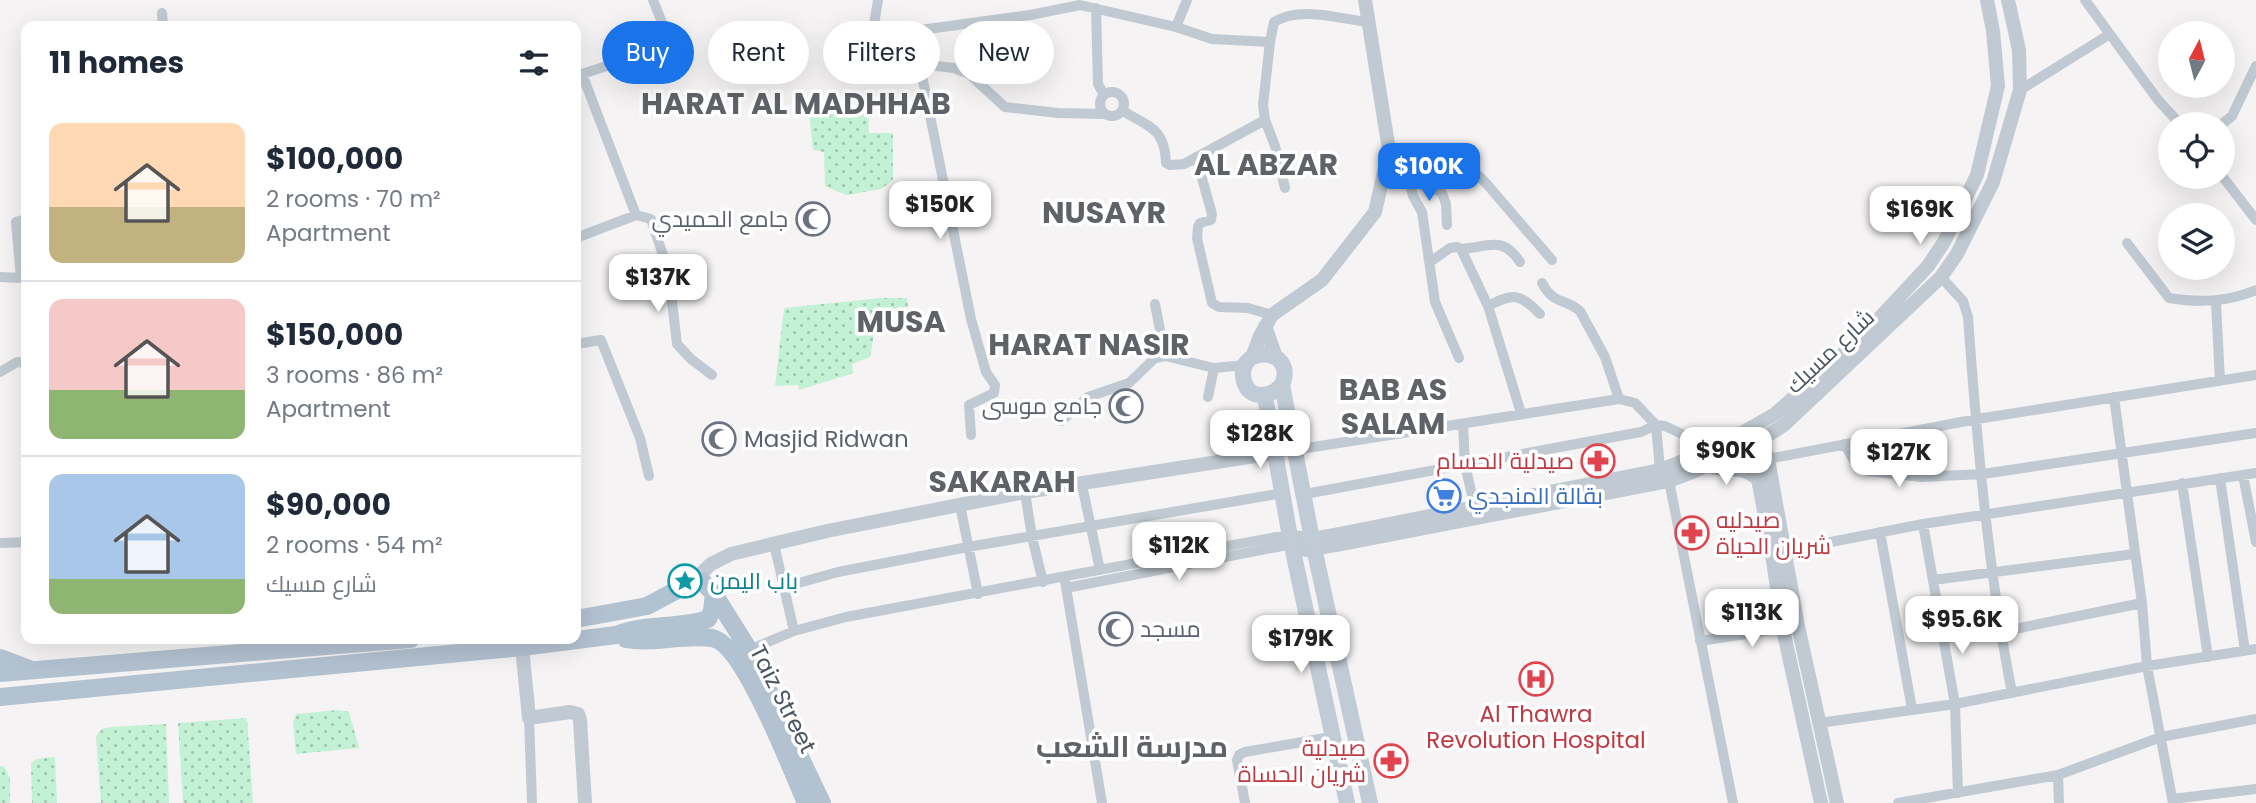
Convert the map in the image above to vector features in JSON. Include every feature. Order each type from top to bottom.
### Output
[{"type":"main road","points":[[1268,354],[1276,357],[1283,367],[1285,379],[1282,385],[1275,393],[1257,395],[1246,386],[1243,379],[1248,361],[1268,354]]},
{"type":"main road","points":[[1282,385],[1370,803]]},
{"type":"main road","points":[[1265,396],[1291,542],[1347,803]]},
{"type":"main road","points":[[1269,416],[1271,410],[1277,407],[1284,408],[1289,413]]},
{"type":"main road","points":[[581,618],[647,606],[692,582],[702,581],[714,594],[708,619],[695,623],[630,629],[616,635],[581,639]]},
{"type":"main road","name":"Taiz Street","points":[[714,594],[750,650],[822,803]]},
{"type":"main road","points":[[1309,620],[1329,614]]},
{"type":"main road","name":"Taiz Street","points":[[616,635],[628,640],[715,638],[731,650],[741,662],[754,687],[806,803]]},
{"type":"main road","points":[[0,673],[348,644]]},
{"type":"main road","points":[[0,697],[546,644]]},
{"type":"main road","points":[[0,658],[29,669]]},
{"type":"main road","points":[[126,685],[144,673],[136,661]]},
{"type":"street","points":[[636,215],[582,74],[671,45],[653,0]]},
{"type":"street","points":[[875,21],[878,0]]},
{"type":"street","points":[[1176,27],[1187,0]]},
{"type":"street","points":[[1061,421],[1088,397],[1129,383],[1155,358],[1165,356],[1214,368],[1248,361],[1268,321],[1322,280],[1375,212],[1389,150],[1365,0]]},
{"type":"street","points":[[1367,22],[1373,0]]},
{"type":"street","name":"شارع مسيك","points":[[1291,542],[1314,543],[1709,466],[1752,436],[1861,338],[1928,265],[1944,242],[1977,175],[1998,86],[1987,0]]},
{"type":"street","name":"شارع مسيك","points":[[1314,543],[1475,508],[1664,475],[1714,449],[1784,425],[1941,277],[1957,254],[1993,182],[2020,90],[2019,51],[2008,0]]},
{"type":"street","points":[[2085,0],[2169,112]]},
{"type":"street","points":[[940,27],[1080,5],[1212,38],[1270,42]]},
{"type":"street","points":[[1096,8],[1098,84],[1104,94]]},
{"type":"street","points":[[162,13],[163,21]]},
{"type":"street","points":[[1285,188],[1263,105],[1273,22],[1285,15],[1298,14],[1367,22]]},
{"type":"street","points":[[2020,90],[2110,34]]},
{"type":"street","points":[[940,66],[969,74],[1005,107],[1116,116],[1123,111],[1124,102],[1120,95],[1112,92],[1104,94],[1100,102],[1104,114]]},
{"type":"street","points":[[2234,112],[2256,66]]},
{"type":"street","points":[[924,84],[971,319],[986,372],[995,385],[994,393],[969,405],[971,435]]},
{"type":"street","points":[[1123,111],[1147,123],[1160,134],[1166,150],[1166,163],[1170,165],[1184,164],[1265,120]]},
{"type":"street","points":[[1389,150],[1406,164],[1413,196],[1422,212],[1435,302],[1459,358]]},
{"type":"street","points":[[1389,150],[1471,170],[1485,182],[1552,260]]},
{"type":"street","points":[[1196,157],[1212,214],[1211,220],[1200,223],[1197,237],[1212,303],[1219,307],[1248,308],[1268,321],[1276,357]]},
{"type":"street","points":[[1409,180],[1426,184],[1442,193],[1446,204],[1447,226]]},
{"type":"street","points":[[2232,189],[2256,220]]},
{"type":"street","points":[[581,236],[636,215],[651,219],[663,255],[671,293],[677,344],[691,359],[712,374]]},
{"type":"street","points":[[21,220],[16,222],[21,258]]},
{"type":"street","points":[[1430,262],[1450,248],[1461,249],[1499,243],[1511,248],[1520,261]]},
{"type":"street","points":[[2127,243],[2169,298],[2189,302],[2216,302],[2256,290]]},
{"type":"street","points":[[1461,249],[1488,306],[1521,414]]},
{"type":"street","points":[[0,277],[21,279]]},
{"type":"street","points":[[1941,277],[1963,301],[1968,317],[1993,573],[2000,632],[2012,694]]},
{"type":"street","points":[[1542,283],[1550,296],[1580,311],[1605,357],[1619,399]]},
{"type":"street","points":[[1488,306],[1513,296],[1524,299],[1540,314]]},
{"type":"street","points":[[2216,302],[2220,381]]},
{"type":"street","points":[[1155,304],[1165,356]]},
{"type":"street","points":[[581,343],[601,341],[640,438],[649,476]]},
{"type":"street","points":[[0,372],[21,362]]},
{"type":"street","points":[[1208,397],[1214,368]]},
{"type":"street","points":[[1768,459],[1977,419],[2256,375]]},
{"type":"street","points":[[2114,397],[2143,603],[2147,666],[2172,801],[2256,789]]},
{"type":"street","points":[[692,582],[711,564],[731,554],[827,531],[1025,492],[1619,399],[1635,403],[1656,425],[1664,475],[1733,803]]},
{"type":"street","points":[[1463,424],[1465,465],[1475,508]]},
{"type":"street","points":[[1306,494],[1641,432],[1656,425],[1665,426],[1714,449]]},
{"type":"street","points":[[1844,444],[1855,462],[1869,471],[1921,477],[1983,474],[2256,433]]},
{"type":"street","points":[[1752,436],[1768,459],[1798,626],[1837,803]]},
{"type":"street","points":[[1752,436],[1783,629],[1821,803]]},
{"type":"street","points":[[1709,466],[1719,470],[1740,468],[1758,479]]},
{"type":"street","points":[[1785,551],[1923,524],[2256,473]]},
{"type":"street","points":[[2243,474],[2256,542]]},
{"type":"street","points":[[1819,723],[1955,704],[2147,666],[2251,650],[2220,478]]},
{"type":"street","points":[[2182,483],[2208,657]]},
{"type":"street","points":[[1082,485],[1100,570]]},
{"type":"street","points":[[1025,492],[1043,582]]},
{"type":"street","points":[[784,587],[838,572],[968,547],[1283,493]]},
{"type":"street","points":[[960,505],[978,594]]},
{"type":"street","points":[[1923,524],[1955,704],[1958,793]]},
{"type":"street","points":[[1880,532],[1912,709]]},
{"type":"street","points":[[1065,583],[1100,570],[1276,537],[1291,542]]},
{"type":"street","points":[[2,542],[21,542]]},
{"type":"street","points":[[750,650],[794,631],[846,617],[1043,582],[1065,583],[1287,545],[1291,542]]},
{"type":"street","points":[[774,544],[794,631]]},
{"type":"street","points":[[1933,580],[2134,554]]},
{"type":"street","points":[[1065,583],[1102,803]]},
{"type":"street","points":[[2000,632],[2143,603]]},
{"type":"street","points":[[1700,641],[1798,626]]},
{"type":"street","points":[[522,647],[529,718],[532,803]]},
{"type":"street","points":[[529,718],[570,712],[578,714],[585,803]]},
{"type":"street","points":[[1898,803],[2058,775],[2161,737],[2256,719]]},
{"type":"street","points":[[1245,803],[1237,760],[1239,755],[1331,737]]},
{"type":"street","points":[[2058,775],[2059,803]]},
{"type":"green space","points":[[868,109],[869,133],[893,133],[893,180],[881,189],[846,195],[825,186],[824,152],[813,150],[809,112]]},
{"type":"green space","points":[[881,298],[907,298],[908,307],[892,310],[894,319],[876,322],[870,357],[852,364],[853,373],[799,390],[798,385],[775,386],[784,308]]},
{"type":"green space","points":[[339,710],[349,712],[359,748],[296,754],[293,723],[296,714]]},
{"type":"green space","points":[[247,718],[253,803],[183,803],[178,723]]},
{"type":"green space","points":[[166,724],[169,803],[101,803],[96,736],[102,729],[111,727]]},
{"type":"green space","points":[[55,757],[57,803],[32,803],[31,763],[37,759]]},
{"type":"green space","points":[[0,766],[4,766],[10,778],[10,803],[0,803]]},
{"type":"place","name":"جامع الحميدي","points":[[813,219]]},
{"type":"place","name":"جامع موسى","points":[[1126,406]]},
{"type":"place","name":"Masjid Ridwan","points":[[719,439]]},
{"type":"place","name":"صيدلية الحسام","points":[[1598,461]]},
{"type":"place","name":"بقالة المنجدي","points":[[1444,496]]},
{"type":"place","name":"صيدليه شريان الحياة","points":[[1692,533]]},
{"type":"place","name":"باب اليمن","points":[[685,581]]},
{"type":"place","name":"مسجد","points":[[1116,629]]},
{"type":"place","name":"Al Thawra Revolution Hospital","points":[[1536,679]]},
{"type":"place","name":"صيدلية شريان الحساة","points":[[1391,761]]},
{"type":"district","name":"HARAT AL MADHHAB","points":[[796,103]]},
{"type":"district","name":"AL ABZAR","points":[[1266,164]]},
{"type":"district","name":"NUSAYR","points":[[1104,212]]},
{"type":"district","name":"MUSA","points":[[901,321]]},
{"type":"district","name":"HARAT NASIR","points":[[1089,344]]},
{"type":"district","name":"BAB AS SALAM","points":[[1393,406]]},
{"type":"district","name":"SAKARAH","points":[[1002,481]]},
{"type":"district","name":"مدرسة الشعب","points":[[1132,746]]}]
